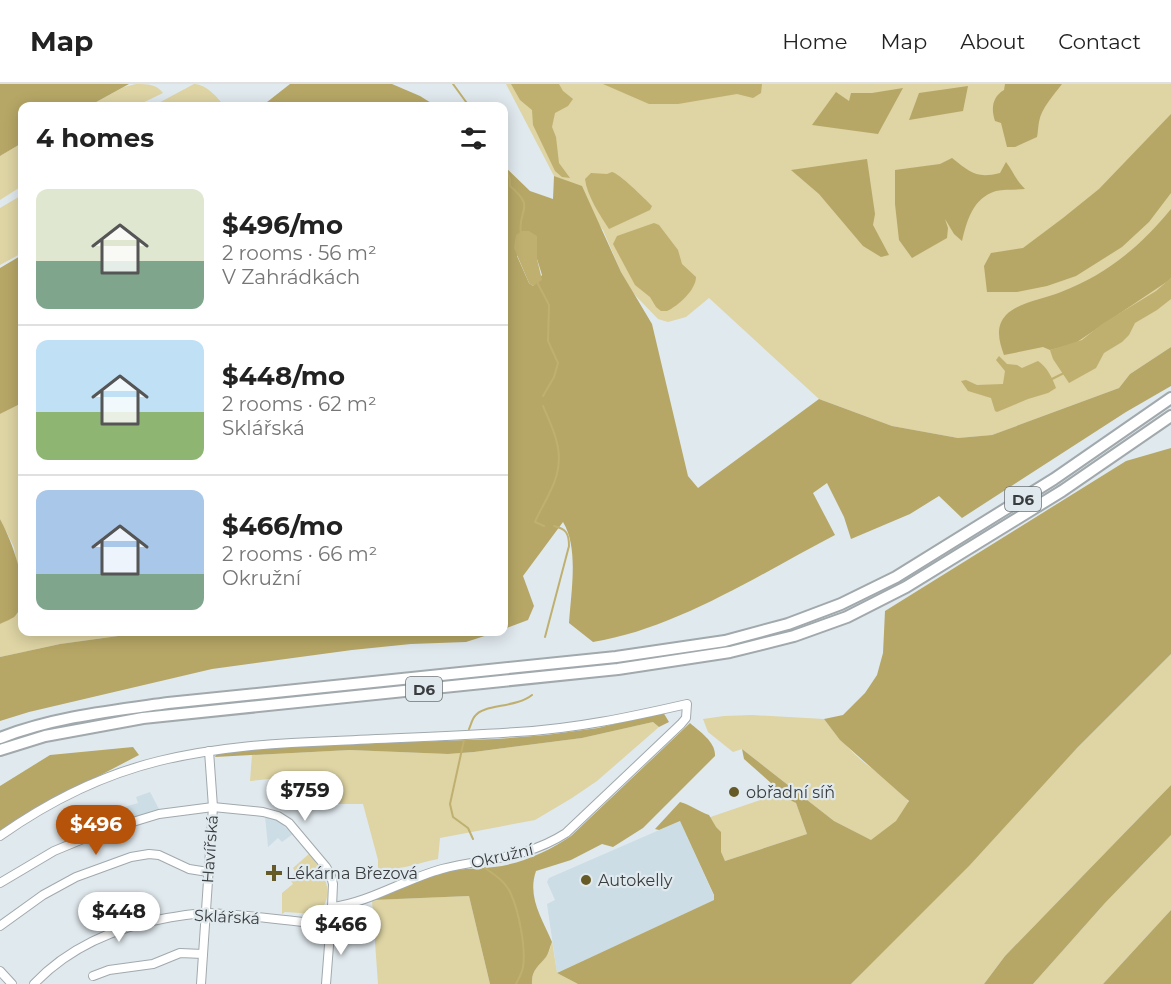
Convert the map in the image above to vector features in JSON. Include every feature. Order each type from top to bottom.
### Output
[{"type":"highway","name":"D6","points":[[0,738],[57,721],[157,705],[616,657],[725,641],[760,633],[841,604],[870,591],[945,548],[1054,479],[1171,398]]},
{"type":"highway","name":"D6","points":[[0,750],[45,736],[143,718],[674,662],[764,644],[847,617],[906,587],[1062,491],[1171,416]]},
{"type":"street","name":"Okružní","points":[[209,750],[277,743],[528,731],[594,724],[687,704],[686,718],[681,724],[566,833],[552,842],[520,854],[441,870],[392,886],[349,905],[332,907]]},
{"type":"street","name":"Havířská","points":[[201,984],[213,807],[209,750]]},
{"type":"street","points":[[0,836],[56,801],[96,782],[159,761],[209,750]]},
{"type":"street","points":[[0,883],[54,851],[100,832],[159,814],[213,807],[263,812],[278,816],[289,823],[331,876],[332,907],[326,984]]},
{"type":"street","points":[[0,926],[43,895],[76,877],[141,854],[159,855],[189,869],[208,872]]},
{"type":"street","name":"Sklářská","points":[[34,984],[46,971],[74,951],[102,936],[147,921],[206,913],[331,925]]},
{"type":"street","points":[[93,976],[109,970],[153,964],[180,953],[203,954]]},
{"type":"street","points":[[0,971],[12,984]]},
{"type":"shaded area","points":[[0,84],[129,84],[96,102],[18,102],[18,145],[0,156]]},
{"type":"shaded area","points":[[136,84],[151,85],[163,93],[144,102],[96,102],[124,87]]},
{"type":"shaded area","points":[[194,84],[208,89],[221,102],[160,102]]},
{"type":"shaded area","points":[[290,84],[392,84],[430,102],[267,102]]},
{"type":"shaded area","points":[[506,84],[1171,84],[1171,347],[1130,374],[1119,388],[992,435],[958,438],[892,426],[819,399],[709,298],[686,317],[668,322],[658,319],[633,293],[621,272],[603,230],[566,181],[554,176]]},
{"type":"shaded area","points":[[511,84],[559,84],[563,91],[573,99],[568,106],[555,113],[552,127],[556,137],[559,163],[570,178],[562,177],[555,171],[533,125],[532,110],[520,100]]},
{"type":"shaded area","points":[[603,84],[762,84],[761,93],[753,98],[737,94],[678,104],[649,104]]},
{"type":"shaded area","points":[[1005,84],[1062,84],[1042,112],[1037,137],[1015,147],[1007,147],[1001,123],[995,121],[993,112],[995,100],[1004,90]]},
{"type":"shaded area","points":[[968,86],[963,111],[909,120],[919,93]]},
{"type":"shaded area","points":[[903,88],[878,134],[812,125],[836,92],[849,101],[851,93],[872,93]]},
{"type":"shaded area","points":[[1171,114],[1171,193],[1149,222],[1122,247],[1076,276],[1047,286],[1017,292],[987,292],[984,266],[991,253],[1023,248],[1063,218],[1099,189]]},
{"type":"shaded area","points":[[18,145],[18,189],[0,200],[0,156]]},
{"type":"shaded area","points":[[952,158],[979,175],[1000,173],[1006,162],[1025,189],[1003,190],[988,194],[976,204],[972,211],[962,241],[954,234],[945,219],[948,228],[947,238],[912,258],[899,240],[895,204],[895,170],[940,164]]},
{"type":"shaded area","points":[[867,159],[875,214],[873,225],[889,255],[881,257],[863,246],[819,194],[791,170]]},
{"type":"shaded area","points":[[508,170],[530,191],[553,199],[554,176],[582,186],[621,272],[652,324],[688,476],[698,488],[819,399],[892,426],[958,438],[992,435],[1119,388],[1130,374],[1171,347],[1171,386],[1126,412],[962,518],[939,496],[910,514],[851,539],[844,517],[827,483],[813,493],[835,535],[686,613],[624,635],[593,642],[569,623],[572,557],[571,544],[563,522],[523,576],[534,606],[528,620],[508,628]],"holes":[[[537,236],[537,259],[542,275],[533,286],[529,283],[517,256]]]},
{"type":"shaded area","points":[[612,172],[626,181],[652,206],[650,210],[609,229],[591,199],[585,179],[591,173]]},
{"type":"shaded area","points":[[18,197],[18,255],[0,265],[0,208]]},
{"type":"shaded area","points":[[1171,209],[1171,278],[1168,281],[1074,344],[1050,350],[1043,347],[1004,355],[999,329],[1006,315],[1025,304],[1077,285],[1108,268],[1135,247]]},
{"type":"shaded area","points":[[654,223],[659,225],[678,250],[682,264],[696,277],[686,297],[667,311],[661,311],[656,307],[650,297],[635,285],[613,244],[617,236]]},
{"type":"shaded area","points":[[522,231],[529,231],[537,236],[537,259],[542,280],[533,286],[529,283],[514,248],[516,235]]},
{"type":"shaded area","points":[[18,257],[18,405],[0,414],[0,268]]},
{"type":"shaded area","points":[[1171,278],[1171,299],[1135,323],[1129,335],[1122,342],[1104,353],[1096,368],[1069,383],[1053,359],[1050,350],[1082,340],[1102,324],[1156,291]]},
{"type":"shaded area","points":[[999,356],[1007,364],[1022,368],[1038,361],[1049,373],[1056,388],[1048,393],[995,411],[991,398],[968,391],[961,381],[966,380],[977,385],[1003,384],[1005,371],[996,360]]},
{"type":"shaded area","points":[[18,405],[18,569],[14,547],[0,519],[0,414]]},
{"type":"shaded area","points":[[1171,448],[1171,654],[1077,748],[969,866],[851,984],[578,984],[557,973],[714,900],[714,895],[680,821],[659,830],[655,829],[680,802],[709,815],[721,832],[721,852],[725,861],[807,834],[796,803],[744,759],[742,749],[834,821],[871,840],[896,821],[909,801],[840,740],[824,719],[843,715],[865,693],[877,675],[883,653],[885,611],[1126,461]]},
{"type":"shaded area","points":[[0,519],[18,564],[18,611],[11,619],[0,624]]},
{"type":"shaded area","points":[[18,611],[18,636],[118,636],[60,644],[0,657],[0,624],[16,615]]},
{"type":"shaded area","points":[[118,636],[485,636],[466,642],[411,644],[352,650],[212,669],[29,712],[0,721],[0,657],[60,644]]},
{"type":"shaded area","points":[[1171,654],[1171,785],[1005,956],[984,984],[851,984],[1077,748]]},
{"type":"shaded area","points":[[663,712],[669,722],[659,727],[653,722],[582,738],[474,752],[448,754],[350,750],[215,757],[217,753],[222,752],[322,745],[497,739],[546,735],[598,728]]},
{"type":"shaded area","points":[[752,715],[824,719],[855,754],[903,794],[919,822],[876,843],[834,821],[742,749],[733,752],[708,732],[703,719]]},
{"type":"shaded area","points":[[653,722],[659,727],[597,781],[535,820],[440,838],[438,859],[393,869],[378,870],[378,860],[363,804],[325,804],[321,774],[250,781],[252,755],[350,750],[448,754],[474,752],[582,738]]},
{"type":"shaded area","points":[[690,723],[710,742],[715,756],[643,828],[613,847],[602,844],[571,860],[536,871],[534,899],[552,942],[547,955],[534,972],[532,984],[490,984],[469,896],[373,900],[435,875],[514,863],[553,847],[571,836]]},
{"type":"shaded area","points":[[133,747],[139,755],[32,811],[0,832],[0,786],[50,755]]},
{"type":"shaded area","points":[[1171,785],[1171,835],[1105,903],[1033,984],[984,984],[1005,956]]},
{"type":"shaded area","points":[[775,788],[796,803],[807,834],[725,861],[690,824],[772,796]]},
{"type":"shaded area","points":[[150,792],[160,811],[104,828],[100,814],[138,803],[136,797]]},
{"type":"shaded area","points":[[265,816],[276,819],[293,834],[282,842],[278,838],[268,847]]},
{"type":"shaded area","points":[[680,821],[714,900],[557,973],[547,904],[555,900],[547,882],[549,878]]},
{"type":"shaded area","points":[[1171,835],[1171,910],[1103,984],[1033,984],[1105,903]]},
{"type":"shaded area","points":[[309,854],[323,876],[328,892],[327,899],[316,914],[285,912],[282,914],[282,893],[293,884],[289,878],[296,873],[293,868]]},
{"type":"shaded area","points":[[469,896],[490,984],[378,984],[372,900]]},
{"type":"shaded area","points":[[1171,910],[1171,984],[1103,984]]},
{"type":"shaded area","points":[[552,941],[557,973],[578,984],[532,984],[535,970],[548,953]]},
{"type":"waterway","points":[[453,84],[466,102]]},
{"type":"waterway","points":[[508,174],[510,186],[524,204],[520,225],[521,234]]},
{"type":"waterway","points":[[537,282],[549,305],[548,341],[558,363],[554,377],[543,396]]},
{"type":"waterway","points":[[1050,380],[1064,373]]},
{"type":"waterway","points":[[543,406],[556,439],[559,459],[555,480],[535,522],[544,526]]},
{"type":"waterway","points":[[545,637],[569,546],[566,532],[554,526]]},
{"type":"waterway","points":[[469,729],[479,712],[517,702],[532,695]]},
{"type":"waterway","points":[[464,740],[450,804],[453,817],[468,828],[473,839]]},
{"type":"waterway","points":[[485,868],[506,886],[517,910],[524,959],[516,984]]},
{"type":"place","name":"obřadní síň","points":[[734,792]]},
{"type":"place","name":"Lékárna Březová","points":[[274,873]]},
{"type":"place","name":"Autokelly","points":[[586,880]]}]
